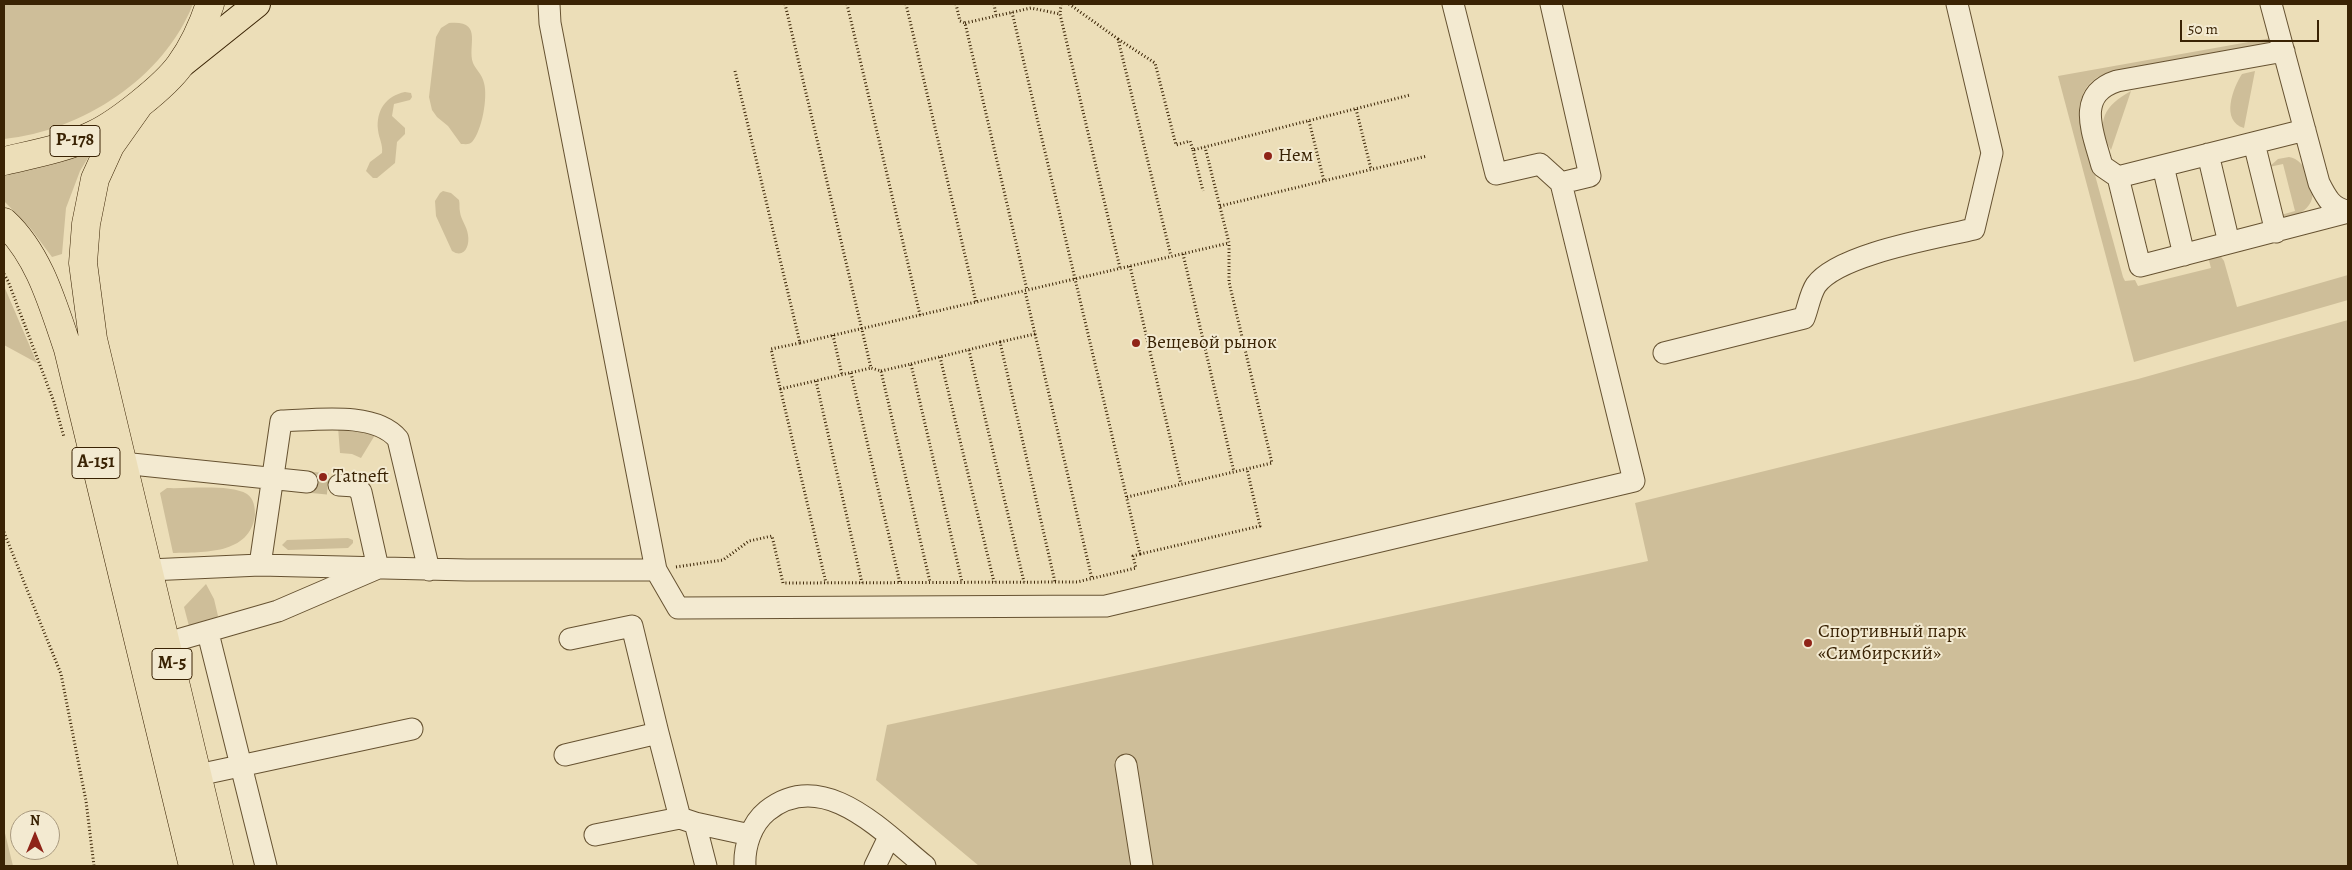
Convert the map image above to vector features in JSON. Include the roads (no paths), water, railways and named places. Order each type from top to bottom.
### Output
[{"type":"highway","points":[[179,66],[204,24],[210,4]]},
{"type":"highway","name":"Р-178","points":[[4,161],[47,152],[95,134],[139,104],[179,66]]},
{"type":"highway","name":"А-151","points":[[122,463],[93,339],[83,263],[86,224],[95,179],[110,146],[139,104]]},
{"type":"highway","name":"А-151","points":[[4,222],[27,250],[43,280],[68,349],[193,866]]},
{"type":"highway","name":"М-5","points":[[122,463],[167,643],[219,866]]},
{"type":"main road","points":[[179,66],[258,4]]},
{"type":"street","points":[[549,4],[550,23],[656,570],[678,608],[1106,606],[1634,481],[1561,183],[1540,164],[1496,174],[1453,4]]},
{"type":"street","points":[[1551,4],[1590,176],[1561,183]]},
{"type":"street","points":[[1664,353],[1804,318],[1816,285],[1835,268],[1864,256],[1974,229],[1992,153],[1957,4]]},
{"type":"street","points":[[2271,4],[2319,183],[2334,206],[2348,211]]},
{"type":"street","points":[[2284,51],[2117,81],[2102,88],[2091,104],[2090,122],[2102,166],[2118,177],[2140,266],[2276,232],[2348,211]]},
{"type":"street","points":[[2118,177],[2305,130]]},
{"type":"street","points":[[2254,143],[2276,232]]},
{"type":"street","points":[[2208,154],[2229,244]]},
{"type":"street","points":[[2164,166],[2184,255]]},
{"type":"street","points":[[260,565],[281,421],[327,419],[373,422],[392,431],[398,439],[429,570]]},
{"type":"street","points":[[122,463],[272,480],[308,482]]},
{"type":"street","points":[[339,485],[355,486],[361,492],[378,568]]},
{"type":"street","points":[[149,570],[260,565],[429,570],[656,570]]},
{"type":"street","points":[[167,643],[208,633],[278,611],[378,568]]},
{"type":"street","points":[[570,638],[632,626],[658,733],[706,866]]},
{"type":"street","points":[[208,633],[239,765],[266,866]]},
{"type":"street","points":[[198,775],[412,728]]},
{"type":"street","points":[[565,755],[658,733]]},
{"type":"street","points":[[1126,765],[1142,866]]},
{"type":"street","points":[[745,866],[746,846],[764,813],[778,803],[796,796],[816,796],[856,810],[919,862]]},
{"type":"street","points":[[595,836],[688,820],[750,836]]},
{"type":"street","points":[[875,866],[889,837]]},
{"type":"tunnel","points":[[307,482],[339,485]]},
{"type":"place","name":"Нем","points":[[1268,156]]},
{"type":"place","name":"Вещевой рынок","points":[[1136,343]]},
{"type":"place","name":"Tatneft","points":[[323,477]]},
{"type":"place","name":"Спортивный парк «Симбирский»","points":[[1808,643]]}]
